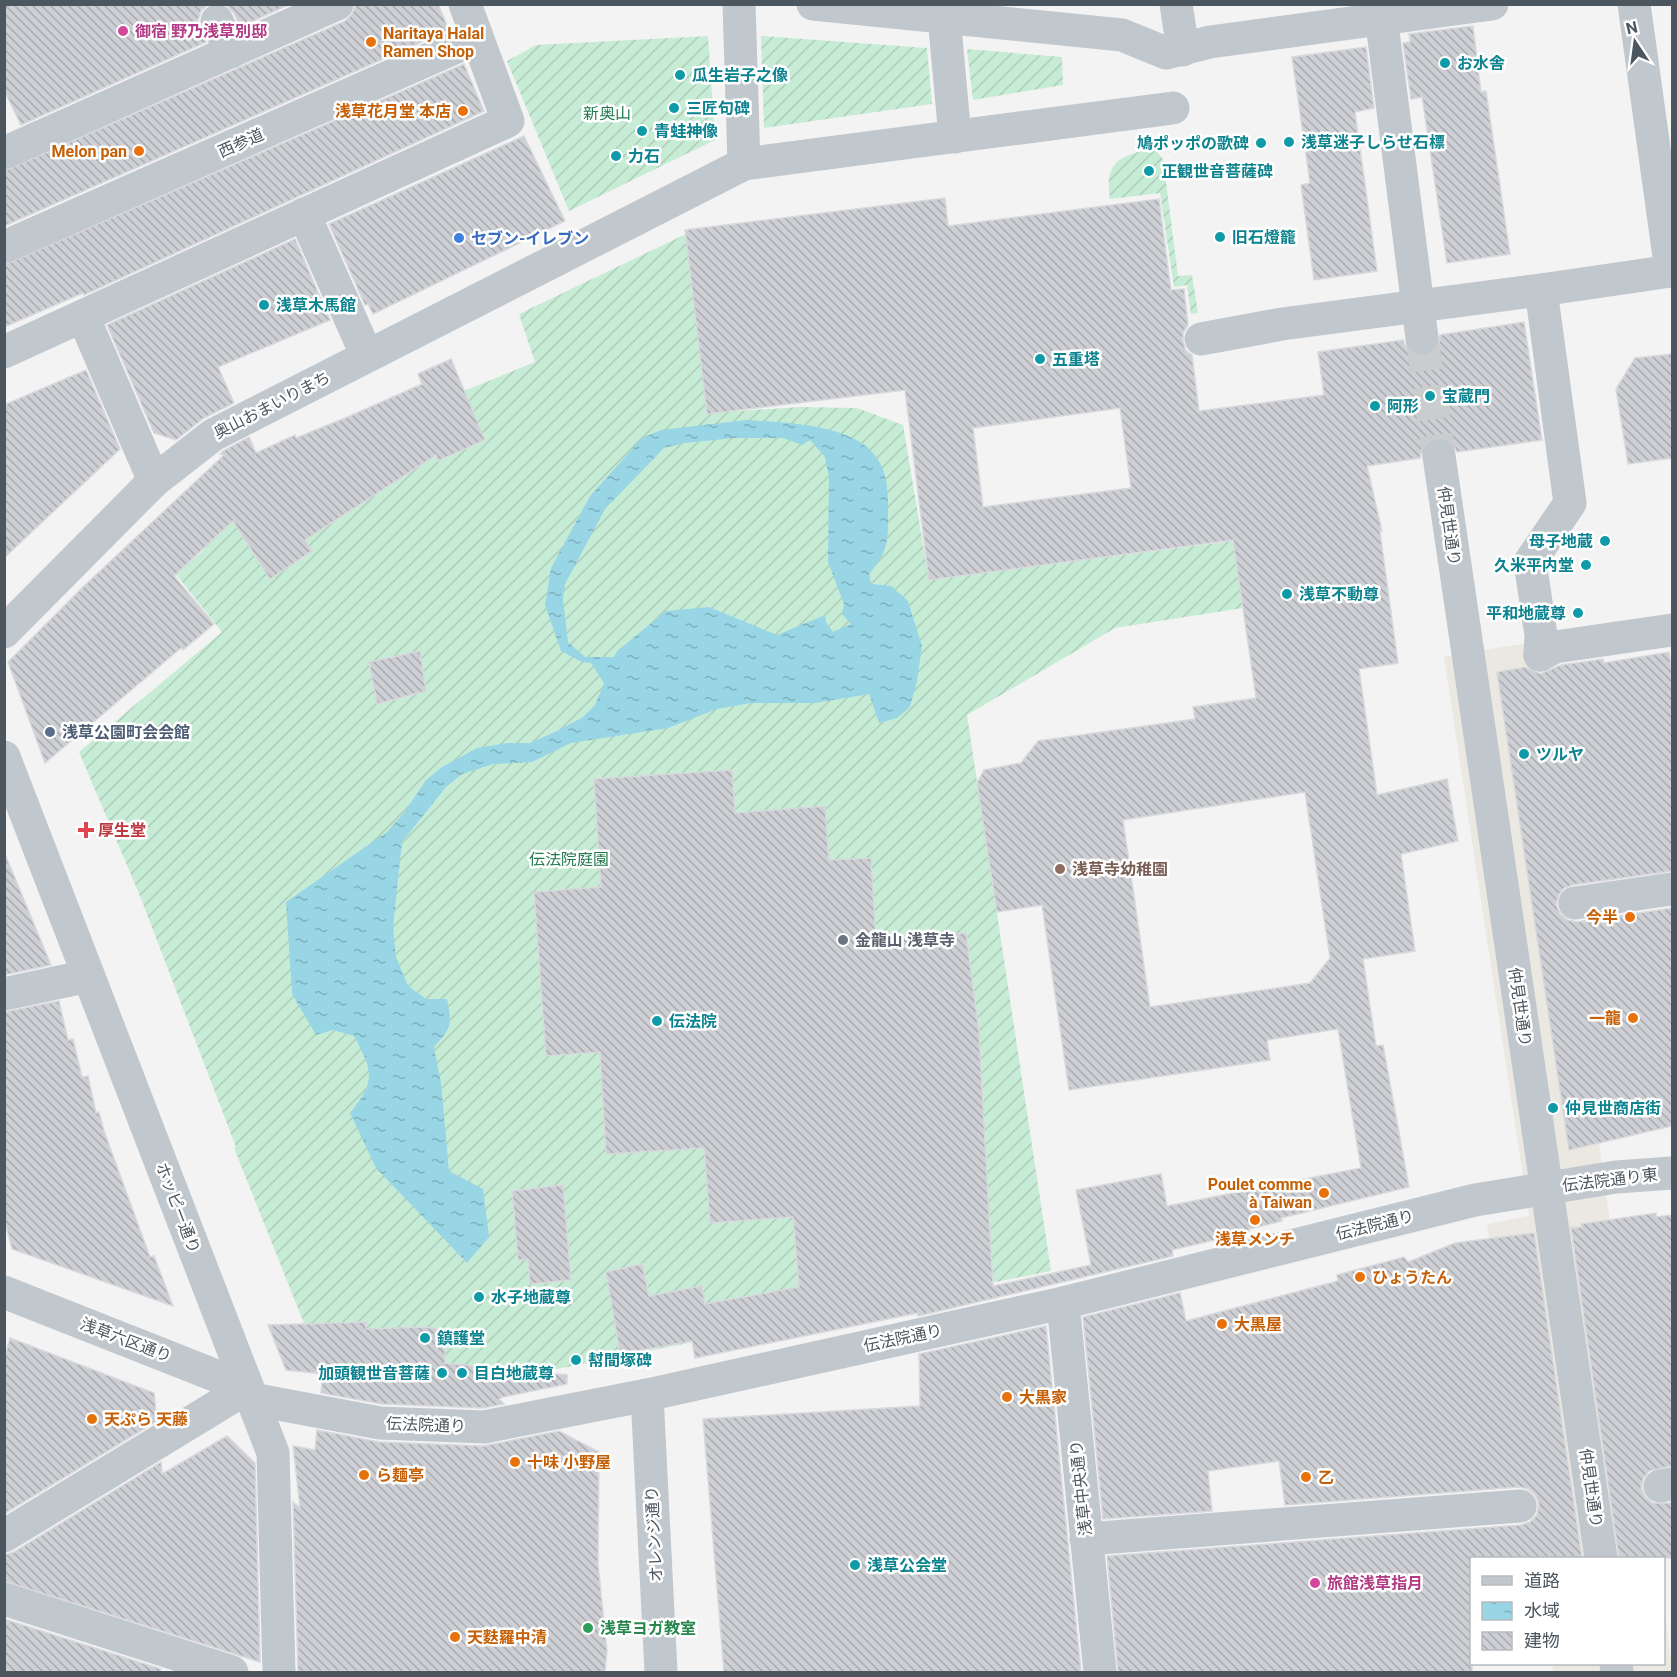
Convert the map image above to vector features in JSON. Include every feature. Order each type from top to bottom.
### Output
[{"type":"street","points":[[6,147],[231,52],[337,4]]},
{"type":"street","points":[[4,352],[508,121],[465,4]]},
{"type":"street","points":[[739,4],[744,164]]},
{"type":"street","points":[[813,4],[1122,35],[1166,53],[1210,42],[1381,14],[1401,15],[1492,4]]},
{"type":"street","points":[[1176,4],[1183,50]]},
{"type":"street","points":[[1202,339],[1282,324],[1671,271],[1634,4]]},
{"type":"street","points":[[1381,14],[1422,338]]},
{"type":"street","points":[[944,17],[955,137]]},
{"type":"street","points":[[217,21],[231,52]]},
{"type":"street","name":"西参道","points":[[4,247],[477,38]]},
{"type":"street","name":"奥山おまいりまち","points":[[4,632],[154,480],[213,435],[744,164],[1173,108]]},
{"type":"street","points":[[304,214],[367,356]]},
{"type":"street","points":[[1541,290],[1570,503],[1530,562],[1541,635],[1540,655],[1555,647],[1672,630]]},
{"type":"street","points":[[83,316],[154,480]]},
{"type":"street","name":"仲見世通り","points":[[1439,456],[1466,653],[1548,1188],[1601,1557]]},
{"type":"street","name":"ホッピー通り","points":[[4,757],[273,1453],[279,1672]]},
{"type":"street","points":[[1575,903],[1672,889]]},
{"type":"street","points":[[4,994],[88,976]]},
{"type":"street","name":"伝法院通り東","points":[[1548,1188],[1616,1177],[1672,1173]]},
{"type":"street","name":"伝法院通り","points":[[249,1393],[380,1423],[484,1427],[647,1395],[1063,1303],[1475,1200],[1548,1188]]},
{"type":"street","name":"浅草六区通り","points":[[4,1292],[249,1393]]},
{"type":"street","name":"浅草中央通り","points":[[1063,1303],[1100,1672]]},
{"type":"street","points":[[4,1536],[249,1393]]},
{"type":"street","name":"オレンジ通り","points":[[647,1395],[661,1672]]},
{"type":"street","points":[[1086,1539],[1520,1506]]},
{"type":"street","points":[[4,1599],[232,1672]]},
{"type":"shaded area","name":"仲見世商店街","points":[[1528,643],[1657,1557],[1536,1557],[1487,1224],[1529,1216],[1444,657]]},
{"type":"shaded area","points":[[1665,1612],[1672,1672],[1553,1672],[1552,1665],[1665,1665]]},
{"type":"green space","name":"新奥山","points":[[708,36],[715,140],[569,211],[507,61],[536,45]]},
{"type":"green space","points":[[761,36],[927,48],[932,104],[764,128]]},
{"type":"green space","points":[[967,49],[1062,57],[1063,85],[973,100]]},
{"type":"green space","points":[[1147,150],[1156,151],[1163,159],[1178,276],[1192,275],[1198,313],[1191,314],[1187,285],[1174,287],[1160,193],[1110,199],[1109,178],[1115,165],[1127,156]]},
{"type":"green space","name":"伝法院庭園","points":[[686,234],[707,413],[800,407],[857,408],[903,425],[929,580],[1233,541],[1243,608],[1115,628],[967,715],[1051,1271],[466,1387],[311,1341],[234,1148],[236,1147],[140,896],[79,752],[222,632],[175,573],[201,553],[218,532],[204,516],[427,406],[535,362],[519,314]]},
{"type":"water","points":[[746,420],[801,424],[840,433],[871,451],[881,465],[886,482],[888,530],[884,552],[869,574],[871,584],[891,586],[908,601],[922,646],[917,681],[910,707],[897,718],[879,723],[869,694],[815,703],[751,703],[717,709],[668,728],[571,743],[532,762],[493,764],[462,774],[446,787],[402,842],[393,927],[396,957],[408,986],[426,999],[447,999],[450,1014],[449,1025],[434,1047],[441,1083],[449,1171],[483,1189],[489,1237],[467,1263],[376,1168],[350,1113],[368,1084],[368,1067],[365,1058],[354,1036],[333,1030],[316,1035],[292,994],[286,902],[387,832],[404,813],[426,780],[442,767],[477,748],[508,743],[530,743],[583,717],[595,705],[604,683],[591,663],[582,662],[561,651],[545,605],[551,568],[590,496],[642,438],[661,430]],"holes":[[[734,438],[783,438],[802,445],[810,440],[825,457],[829,477],[828,562],[844,604],[842,614],[851,624],[833,632],[826,622],[825,615],[777,635],[709,607],[666,611],[617,651],[614,657],[585,657],[568,642],[563,599],[565,584],[605,509],[664,448],[685,443]]]},
{"type":"building","points":[[4,4],[208,4],[201,11],[198,20],[206,42],[21,125],[4,90]]},
{"type":"building","points":[[225,4],[290,4],[240,27],[234,13]]},
{"type":"building","points":[[356,4],[438,4],[449,30],[4,226],[4,171],[345,21],[352,14]]},
{"type":"building","points":[[1473,26],[1481,92],[1486,91],[1510,254],[1447,263],[1422,97],[1411,99],[1403,43],[1410,42],[1409,34]]},
{"type":"building","points":[[1366,47],[1374,108],[1355,112],[1377,271],[1314,280],[1301,185],[1310,183],[1292,57]]},
{"type":"building","points":[[464,64],[484,111],[84,295],[83,293],[4,327],[4,265]]},
{"type":"building","points":[[524,136],[565,221],[373,314],[368,304],[365,305],[329,224]]},
{"type":"building","points":[[945,198],[948,226],[1159,199],[1171,290],[1184,289],[1188,325],[1183,333],[1183,342],[1186,351],[1192,355],[1199,411],[1324,395],[1318,352],[1403,340],[1407,349],[1414,355],[1425,356],[1433,353],[1439,346],[1440,335],[1524,322],[1542,440],[1457,452],[1453,444],[1446,439],[1436,438],[1427,442],[1420,458],[1367,466],[1382,531],[1380,532],[1398,663],[1359,669],[1377,795],[1447,779],[1458,841],[1401,854],[1415,951],[1363,959],[1376,1046],[1383,1045],[1409,1187],[1281,1218],[1282,1221],[1249,1229],[1249,1232],[1172,1250],[1173,1256],[918,1316],[918,1313],[695,1358],[692,1341],[620,1354],[606,1272],[642,1264],[649,1296],[702,1286],[705,1304],[799,1287],[793,1217],[710,1223],[704,1148],[606,1154],[600,1052],[546,1056],[534,892],[601,887],[594,779],[732,770],[735,813],[825,806],[829,860],[871,858],[876,941],[966,933],[979,1033],[993,1286],[1091,1265],[1076,1190],[1161,1174],[1167,1206],[1361,1168],[1338,1029],[1267,1040],[1270,1060],[1069,1090],[1042,905],[997,912],[977,783],[984,770],[1021,763],[1038,741],[1195,719],[1193,707],[1256,698],[1233,540],[929,580],[905,390],[707,414],[685,230]],"holes":[[[1120,408],[1131,488],[983,507],[973,428]],[[1305,792],[1330,958],[1310,983],[1150,1007],[1123,820]]]},
{"type":"building","points":[[295,239],[330,320],[218,367],[234,403],[204,418],[176,440],[154,433],[107,325]]},
{"type":"building","points":[[1672,354],[1672,458],[1628,464],[1616,389],[1635,358]]},
{"type":"building","points":[[451,359],[485,440],[438,461],[436,455],[305,540],[312,551],[270,579],[233,521],[174,576],[214,624],[183,650],[181,648],[45,763],[8,662],[83,587],[224,455],[220,454],[223,451],[249,437],[256,453],[295,435],[296,438],[422,384],[418,374]]},
{"type":"building","points":[[86,370],[120,449],[4,558],[4,405]]},
{"type":"building","points":[[420,651],[426,691],[377,704],[369,662]]},
{"type":"building","points":[[1669,652],[1672,671],[1672,871],[1572,885],[1563,889],[1556,905],[1561,915],[1577,922],[1672,908],[1672,1126],[1569,1150],[1497,672],[1526,667],[1540,674],[1561,665],[1603,659],[1604,663]]},
{"type":"building","points":[[4,855],[51,965],[4,975]]},
{"type":"building","points":[[59,1001],[68,1040],[73,1039],[82,1077],[88,1076],[96,1113],[99,1112],[150,1257],[154,1256],[173,1306],[12,1249],[4,1218],[4,1012]]},
{"type":"building","points":[[563,1185],[571,1280],[530,1284],[528,1259],[518,1260],[512,1191]]},
{"type":"building","points":[[1656,1213],[1656,1217],[1672,1215],[1672,1466],[1649,1471],[1643,1479],[1641,1488],[1645,1497],[1653,1503],[1672,1503],[1672,1558],[1619,1557],[1571,1228],[1582,1227],[1581,1224]]},
{"type":"building","points":[[1534,1233],[1582,1557],[1470,1557],[1470,1665],[1472,1665],[1472,1672],[1118,1672],[1107,1556],[1521,1525],[1530,1522],[1537,1515],[1539,1504],[1536,1496],[1529,1489],[1519,1487],[1285,1505],[1279,1461],[1208,1471],[1212,1511],[1103,1519],[1083,1317],[1180,1293],[1186,1321],[1338,1281],[1337,1275],[1404,1257],[1408,1262],[1455,1243]]},
{"type":"building","points":[[366,1322],[366,1329],[425,1327],[445,1330],[445,1363],[567,1375],[567,1384],[503,1397],[499,1399],[504,1404],[483,1408],[382,1404],[321,1393],[323,1374],[286,1370],[268,1325]]},
{"type":"building","name":"浅草公会堂","points":[[1046,1326],[1081,1672],[724,1672],[703,1419],[920,1406],[919,1354]]},
{"type":"building","points":[[10,1338],[154,1393],[157,1421],[4,1514],[4,1360]]},
{"type":"building","points":[[317,1430],[379,1442],[483,1446],[559,1431],[599,1452],[598,1564],[607,1651],[605,1672],[298,1671],[293,1502],[300,1508],[293,1446],[315,1450]]},
{"type":"building","points":[[227,1436],[255,1463],[260,1662],[4,1581],[4,1555],[14,1552],[161,1462],[162,1474]]},
{"type":"building","points":[[4,1619],[161,1669],[160,1672],[4,1672]]},
{"type":"tunnel","points":[[1422,338],[1439,456]]},
{"type":"place","name":"御宿 野乃浅草別邸","points":[[123,31]]},
{"type":"place","name":"Naritaya Halal Ramen Shop","points":[[371,42]]},
{"type":"place","name":"お水舎","points":[[1445,63]]},
{"type":"place","name":"瓜生岩子之像","points":[[680,75]]},
{"type":"place","name":"三匠句碑","points":[[674,108]]},
{"type":"place","name":"浅草花月堂 本店","points":[[463,111]]},
{"type":"place","name":"青蛙神像","points":[[642,131]]},
{"type":"place","name":"浅草迷子しらせ石標","points":[[1289,142]]},
{"type":"place","name":"鳩ポッポの歌碑","points":[[1261,143]]},
{"type":"place","name":"Melon pan","points":[[139,151]]},
{"type":"place","name":"力石","points":[[616,156]]},
{"type":"place","name":"正観世音菩薩碑","points":[[1149,171]]},
{"type":"place","name":"旧石燈籠","points":[[1220,237]]},
{"type":"place","name":"セブン-イレブン","points":[[459,238]]},
{"type":"place","name":"浅草木馬館","points":[[264,305]]},
{"type":"place","name":"五重塔","points":[[1040,359]]},
{"type":"place","name":"宝蔵門","points":[[1430,396]]},
{"type":"place","name":"阿形","points":[[1375,406]]},
{"type":"place","name":"母子地蔵","points":[[1605,541]]},
{"type":"place","name":"久米平内堂","points":[[1586,565]]},
{"type":"place","name":"浅草不動尊","points":[[1287,594]]},
{"type":"place","name":"平和地蔵尊","points":[[1578,613]]},
{"type":"place","name":"浅草公園町会会館","points":[[50,732]]},
{"type":"place","name":"ツルヤ","points":[[1524,754]]},
{"type":"place","name":"厚生堂","points":[[86,830]]},
{"type":"place","name":"浅草寺幼稚園","points":[[1060,869]]},
{"type":"place","name":"今半","points":[[1630,917]]},
{"type":"place","name":"金龍山 浅草寺","points":[[843,940]]},
{"type":"place","name":"一龍","points":[[1633,1018]]},
{"type":"place","name":"伝法院","points":[[657,1021]]},
{"type":"place","name":"仲見世商店街","points":[[1553,1108]]},
{"type":"place","name":"Poulet comme à Taiwan","points":[[1324,1193]]},
{"type":"place","name":"浅草メンチ","points":[[1255,1220]]},
{"type":"place","name":"ひょうたん","points":[[1360,1277]]},
{"type":"place","name":"水子地蔵尊","points":[[479,1297]]},
{"type":"place","name":"大黒屋","points":[[1222,1324]]},
{"type":"place","name":"鎮護堂","points":[[425,1338]]},
{"type":"place","name":"幇間塚碑","points":[[576,1360]]},
{"type":"place","name":"加頭観世音菩薩","points":[[442,1373]]},
{"type":"place","name":"目白地蔵尊","points":[[462,1373]]},
{"type":"place","name":"大黒家","points":[[1007,1397]]},
{"type":"place","name":"天ぷら 天藤","points":[[92,1419]]},
{"type":"place","name":"十味 小野屋","points":[[515,1462]]},
{"type":"place","name":"ら麺亭","points":[[364,1475]]},
{"type":"place","name":"乙","points":[[1306,1477]]},
{"type":"place","name":"浅草公会堂","points":[[855,1565]]},
{"type":"place","name":"旅館浅草指月","points":[[1315,1583]]},
{"type":"place","name":"浅草ヨガ教室","points":[[588,1628]]},
{"type":"place","name":"天麩羅中清","points":[[455,1637]]}]
